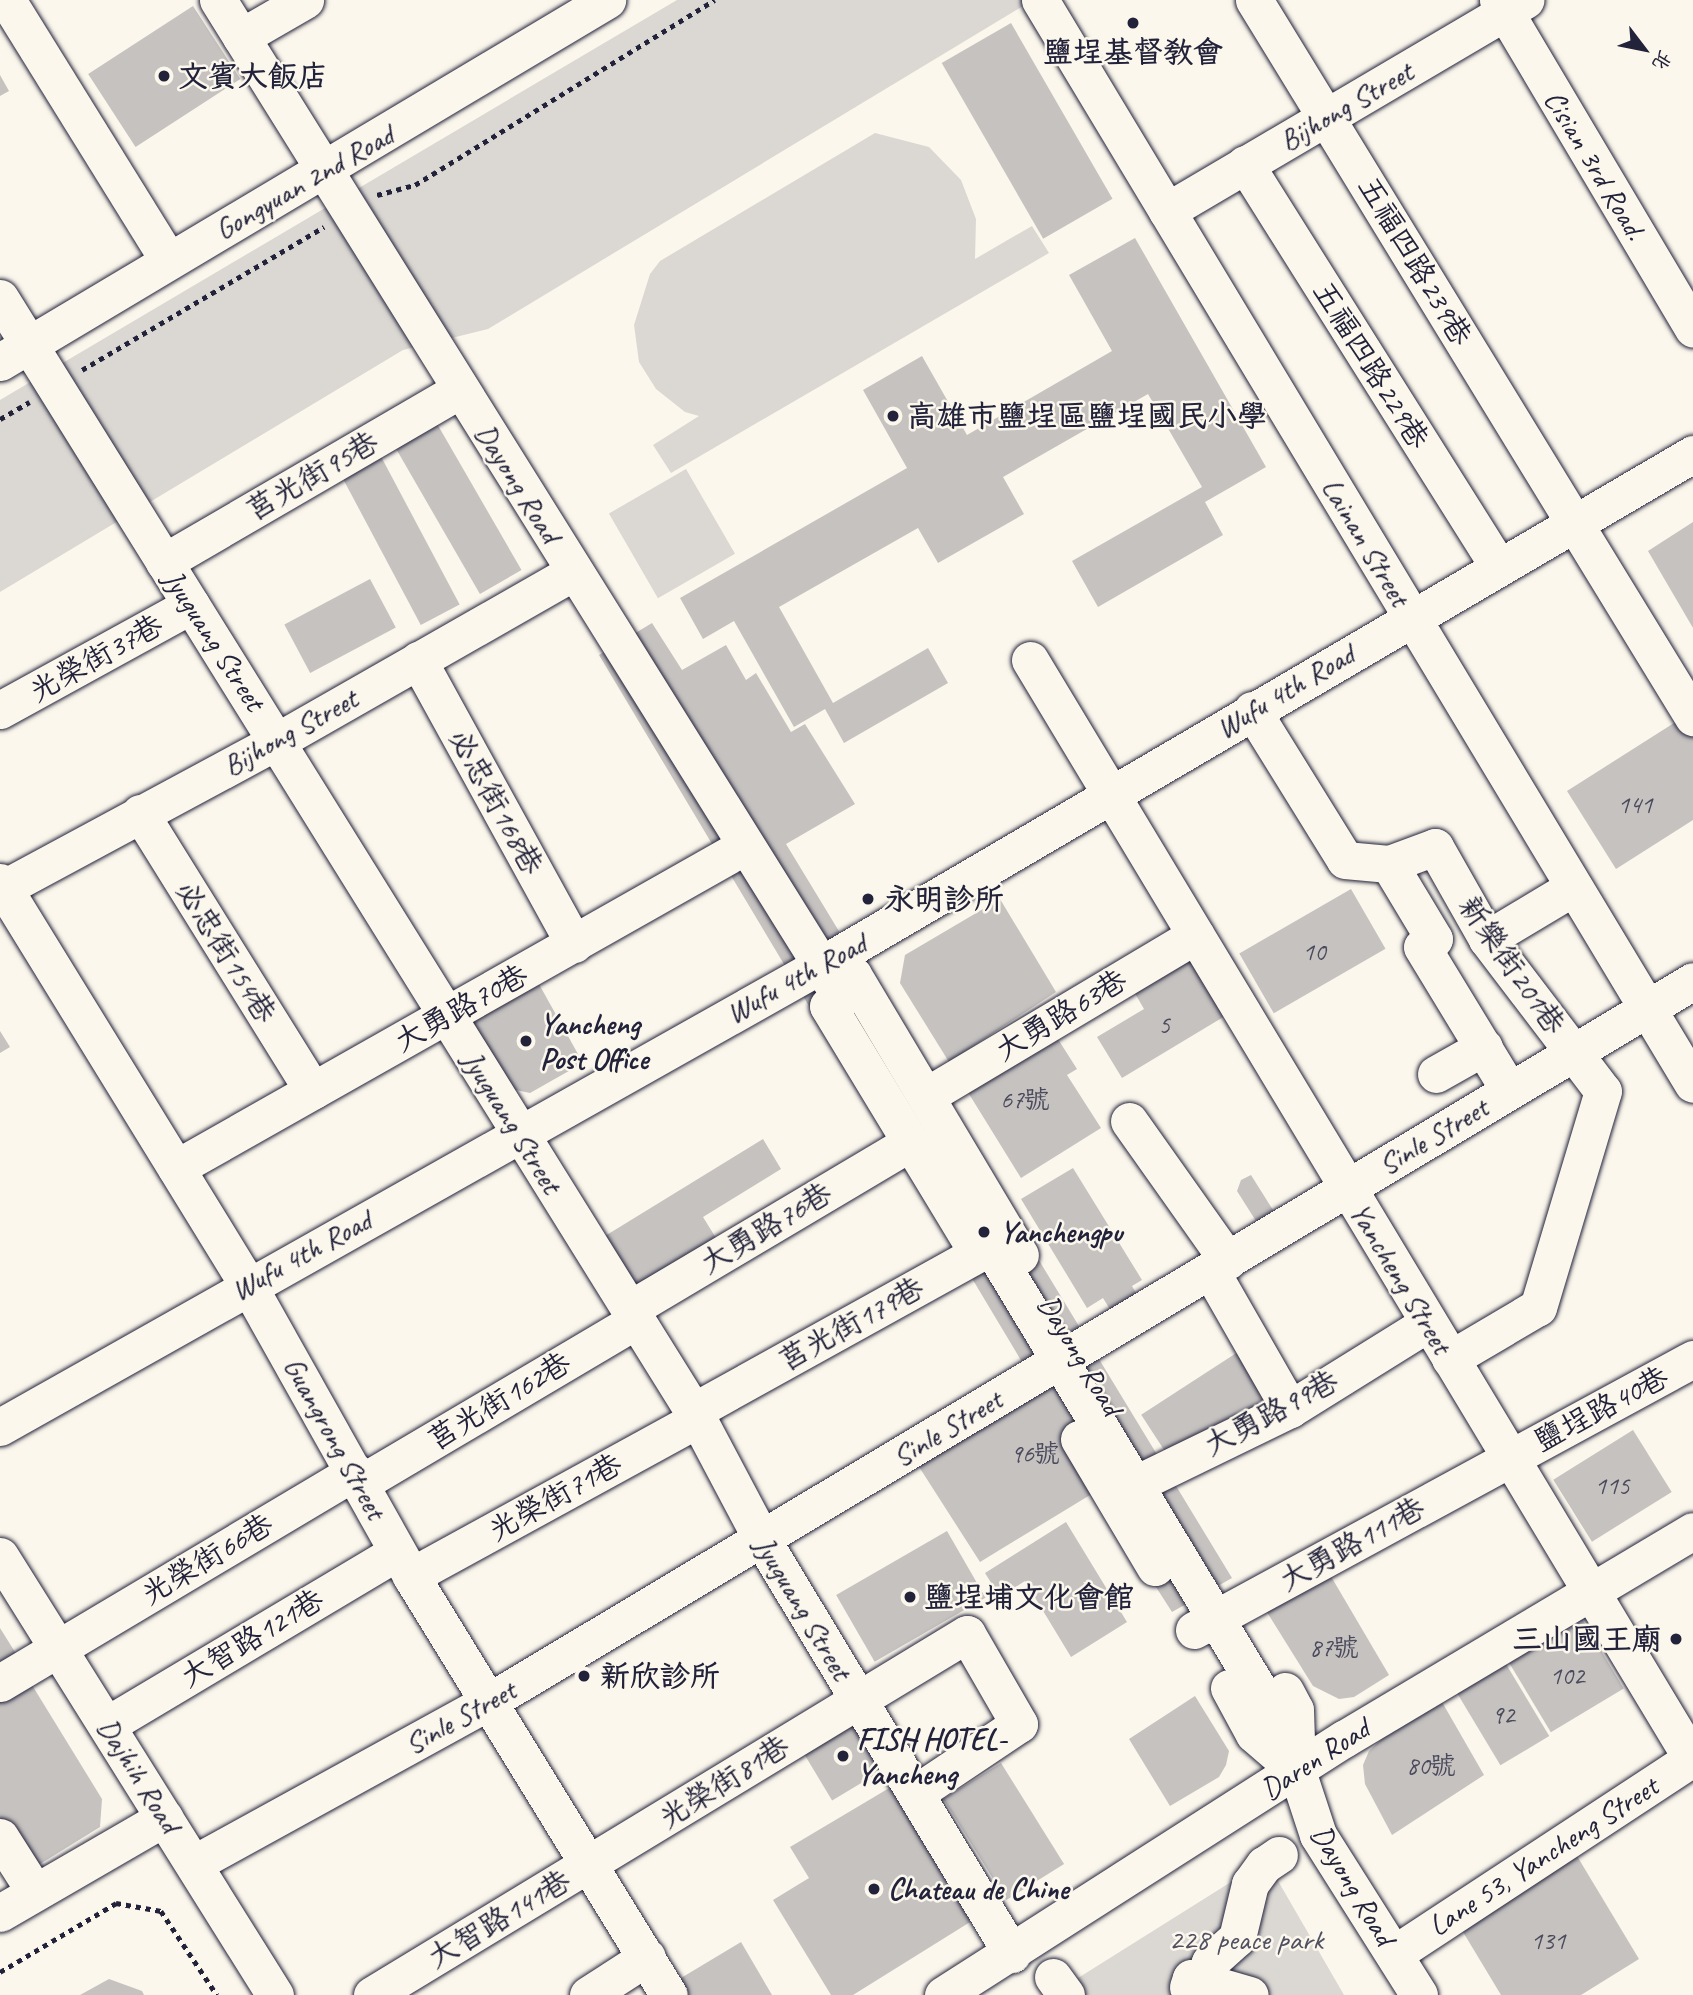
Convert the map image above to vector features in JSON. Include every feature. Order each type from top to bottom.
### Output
[{"type":"street","points":[[7,0],[168,260]]},
{"type":"street","name":"Dayong Road","points":[[218,0],[821,965],[817,1005],[901,1148],[990,1247]]},
{"type":"street","points":[[240,37],[304,0]]},
{"type":"street","name":"Gongyuan 2nd Road","points":[[15,353],[168,260],[324,173],[607,0]]},
{"type":"street","name":"Lainan Street","points":[[1040,0],[1693,1084]]},
{"type":"street","name":"五福四路239巷","points":[[1254,0],[1693,717]]},
{"type":"street","name":"Bijhong Street","points":[[1167,211],[1328,118],[1509,4]]},
{"type":"street","name":"Cisian 3rd Road.","points":[[1509,4],[1693,329]]},
{"type":"street","name":"五福四路229巷","points":[[1245,164],[1497,565]]},
{"type":"street","name":"Jyuguang Street","points":[[0,298],[15,353],[163,562],[279,740],[517,1133],[696,1415],[761,1538],[1012,1954]]},
{"type":"street","name":"莒光街95巷","points":[[163,562],[460,390]]},
{"type":"street","name":"Wufu 4th Road","points":[[0,1427],[517,1133],[821,965],[1497,565],[1576,523],[1693,454]]},
{"type":"street","name":"Bijhong Street","points":[[2,885],[279,740],[573,572]]},
{"type":"street","name":"光榮街37巷","points":[[0,710],[191,606]]},
{"type":"street","name":"必忠街168巷","points":[[418,660],[574,944]]},
{"type":"street","name":"Yancheng Street","points":[[1030,660],[1590,1593],[1680,1713],[1692,1760]]},
{"type":"street","points":[[1252,710],[1345,860],[1389,864],[1434,939],[1422,947],[1509,1090]]},
{"type":"street","name":"必忠街154巷","points":[[140,813],[313,1091]]},
{"type":"street","name":"大勇路70巷","points":[[176,1168],[448,1017],[745,846]]},
{"type":"street","name":"新樂街201巷","points":[[1389,864],[1435,847],[1486,939],[1603,1091],[1538,1307],[1450,1359]]},
{"type":"street","name":"Guangrong Street","points":[[2,885],[248,1285],[358,1477],[404,1564],[669,1995]]},
{"type":"street","points":[[1486,939],[1574,887]]},
{"type":"street","name":"大勇路63巷","points":[[926,1096],[1196,934]]},
{"type":"street","points":[[821,965],[841,998],[828,1006],[972,1244],[985,1237],[990,1247]]},
{"type":"street","name":"Dayong Road","points":[[821,965],[853,975],[926,1096],[990,1247],[1215,1619],[1254,1734],[1297,1771],[1318,1835],[1419,1995]]},
{"type":"street","name":"Sinle Street","points":[[195,1863],[488,1702],[1220,1267],[1347,1187],[1693,981]]},
{"type":"street","points":[[1436,1074],[1484,1047]]},
{"type":"street","points":[[1129,1121],[1220,1267],[1290,1409]]},
{"type":"street","name":"大勇路76巷","points":[[634,1315],[901,1148]]},
{"type":"street","name":"莒光街179巷","points":[[696,1415],[990,1247]]},
{"type":"street","name":"莒光街162巷","points":[[358,1477],[634,1315]]},
{"type":"street","name":"大勇路99巷","points":[[1132,1485],[1290,1409],[1428,1323]]},
{"type":"street","name":"鹽埕路40巷","points":[[1509,1458],[1693,1359]]},
{"type":"street","name":"光榮街71巷","points":[[404,1564],[696,1415]]},
{"type":"street","name":"大勇路111巷","points":[[1215,1619],[1509,1458]]},
{"type":"street","name":"光榮街66巷","points":[[0,1683],[58,1647],[358,1477]]},
{"type":"street","name":"Daren Road","points":[[943,1995],[1012,1954],[1297,1771],[1693,1531]]},
{"type":"street","name":"Dajhih Road","points":[[0,1556],[195,1863],[275,1995]]},
{"type":"street","name":"大智路121巷","points":[[107,1725],[404,1564]]},
{"type":"street","points":[[1215,1619],[1277,1720]]},
{"type":"street","name":"光榮街81巷","points":[[590,1864],[857,1699],[968,1634],[1019,1724],[916,1793]]},
{"type":"street","name":"Lane 53, Yancheng Street","points":[[1394,1954],[1692,1760]]},
{"type":"street","points":[[0,1913],[164,1818]]},
{"type":"street","points":[[0,1837],[35,1892]]},
{"type":"street","points":[[1250,1995],[1194,1988],[1210,1962],[1237,1938],[1250,1884],[1264,1865],[1279,1855]]},
{"type":"street","name":"大智路141巷","points":[[372,1995],[590,1864]]},
{"type":"street","points":[[588,1995],[647,1957]]},
{"type":"path","points":[[381,193],[415,184],[714,0]]},
{"type":"path","points":[[83,369],[311,234]]},
{"type":"path","points":[[0,419],[41,395]]},
{"type":"path","points":[[0,1972],[116,1903],[160,1911],[217,1995]]},
{"type":"green space","points":[[677,0],[1033,0],[488,329],[403,350],[0,592],[0,400]]},
{"type":"green space","points":[[875,133],[929,147],[961,180],[976,219],[975,259],[1032,226],[1049,253],[671,473],[653,445],[699,416],[685,412],[656,389],[639,362],[634,325],[650,274],[660,261]]},
{"type":"green space","points":[[686,469],[735,554],[658,598],[609,514]]},
{"type":"green space","name":"228 peace park","points":[[1266,1860],[1344,1995],[1051,1995]]},
{"type":"building","name":"文賓大飯店","points":[[193,6],[240,79],[136,147],[88,74]]},
{"type":"building","points":[[1011,23],[1112,199],[1043,239],[942,63]]},
{"type":"building","points":[[0,75],[9,91],[0,96]]},
{"type":"building","points":[[1135,238],[1266,467],[1205,502],[1223,535],[1098,607],[1072,561],[1202,487],[1148,394],[1003,477],[1024,514],[938,563],[918,528],[779,607],[833,703],[928,648],[948,683],[844,743],[825,709],[794,727],[734,621],[703,639],[680,598],[907,468],[863,390],[922,356],[967,435],[1112,351],[1069,275]]},
{"type":"building","points":[[432,415],[522,570],[480,594],[390,439]]},
{"type":"building","points":[[377,449],[460,604],[421,625],[338,470]]},
{"type":"building","points":[[1693,522],[1693,628],[1648,551]]},
{"type":"building","points":[[370,579],[396,628],[310,673],[284,625]]},
{"type":"building","points":[[652,623],[682,670],[726,645],[746,680],[756,673],[791,732],[805,724],[855,804],[786,844],[1232,1578],[1172,1612],[1095,1492],[980,1562],[914,1459],[1028,1372],[599,655]]},
{"type":"building","points":[[1685,716],[1693,728],[1693,820],[1616,869],[1567,791]]},
{"type":"building","points":[[1351,889],[1386,949],[1274,1013],[1239,954]]},
{"type":"building","points":[[1000,899],[1056,992],[949,1062],[900,983],[905,955]]},
{"type":"building","points":[[1194,954],[1230,1013],[1122,1078],[1097,1037],[1144,1009],[1133,990]]},
{"type":"building","name":"Yancheng Post Office","points":[[535,977],[583,1063],[530,1093],[511,1089],[468,1020]]},
{"type":"building","points":[[1049,1025],[1077,1069],[1067,1075],[1101,1128],[1021,1178],[961,1081]]},
{"type":"building","points":[[0,1031],[10,1047],[0,1053]]},
{"type":"building","points":[[763,1139],[781,1169],[703,1217],[716,1238],[636,1288],[605,1236]]},
{"type":"building","points":[[1073,1168],[1142,1280],[1132,1286],[1140,1300],[1114,1316],[1103,1298],[1087,1308],[1021,1199]]},
{"type":"building","points":[[1251,1175],[1278,1218],[1261,1229],[1237,1191],[1241,1180]]},
{"type":"building","points":[[1241,1350],[1270,1395],[1171,1460],[1141,1415]]},
{"type":"building","points":[[1633,1430],[1672,1492],[1592,1542],[1553,1480]]},
{"type":"building","points":[[1066,1522],[1127,1622],[1071,1657],[1025,1581],[1000,1597],[985,1573]]},
{"type":"building","name":"鹽埕埔文化會館","points":[[947,1531],[986,1598],[875,1662],[836,1595]]},
{"type":"building","points":[[1329,1573],[1389,1675],[1354,1697],[1339,1699],[1313,1686],[1265,1609]]},
{"type":"building","points":[[1582,1619],[1624,1688],[1551,1732],[1509,1663]]},
{"type":"building","points":[[0,1628],[20,1660],[0,1673]]},
{"type":"building","points":[[1506,1664],[1549,1736],[1500,1765],[1457,1693]]},
{"type":"building","points":[[24,1672],[102,1799],[100,1827],[32,1869],[0,1818],[0,1688]]},
{"type":"building","points":[[1195,1696],[1229,1751],[1226,1765],[1219,1777],[1170,1806],[1129,1739]]},
{"type":"building","points":[[1442,1702],[1484,1775],[1392,1835],[1365,1784],[1363,1765],[1369,1751],[1385,1736]]},
{"type":"building","name":"FISH HOTEL- Yancheng","points":[[853,1711],[887,1768],[832,1801],[798,1744]]},
{"type":"building","points":[[1001,1763],[1064,1864],[1006,1900],[943,1799]]},
{"type":"building","name":"Chateau de Chine","points":[[896,1784],[975,1919],[853,1995],[831,1995],[773,1900],[809,1878],[790,1847]]},
{"type":"building","points":[[1574,1851],[1639,1959],[1581,1995],[1501,1995],[1457,1922]]},
{"type":"building","points":[[741,1942],[772,1995],[685,1995],[676,1981]]},
{"type":"building","points":[[109,1979],[142,1991],[144,1995],[80,1995]]},
{"type":"place","name":"鹽埕基督教會","points":[[1133,23]]},
{"type":"place","name":"文賓大飯店","points":[[164,76]]},
{"type":"place","name":"高雄市鹽埕區鹽埕國民小學","points":[[893,416]]},
{"type":"place","name":"永明診所","points":[[868,899]]},
{"type":"place","name":"Yancheng Post Office","points":[[526,1041]]},
{"type":"place","name":"Yanchengpu","points":[[984,1232]]},
{"type":"place","name":"鹽埕埔文化會館","points":[[910,1597]]},
{"type":"place","name":"三山國王廟","points":[[1676,1639]]},
{"type":"place","name":"新欣診所","points":[[584,1676]]},
{"type":"place","name":"FISH HOTEL- Yancheng","points":[[843,1756]]},
{"type":"place","name":"Chateau de Chine","points":[[874,1889]]}]
